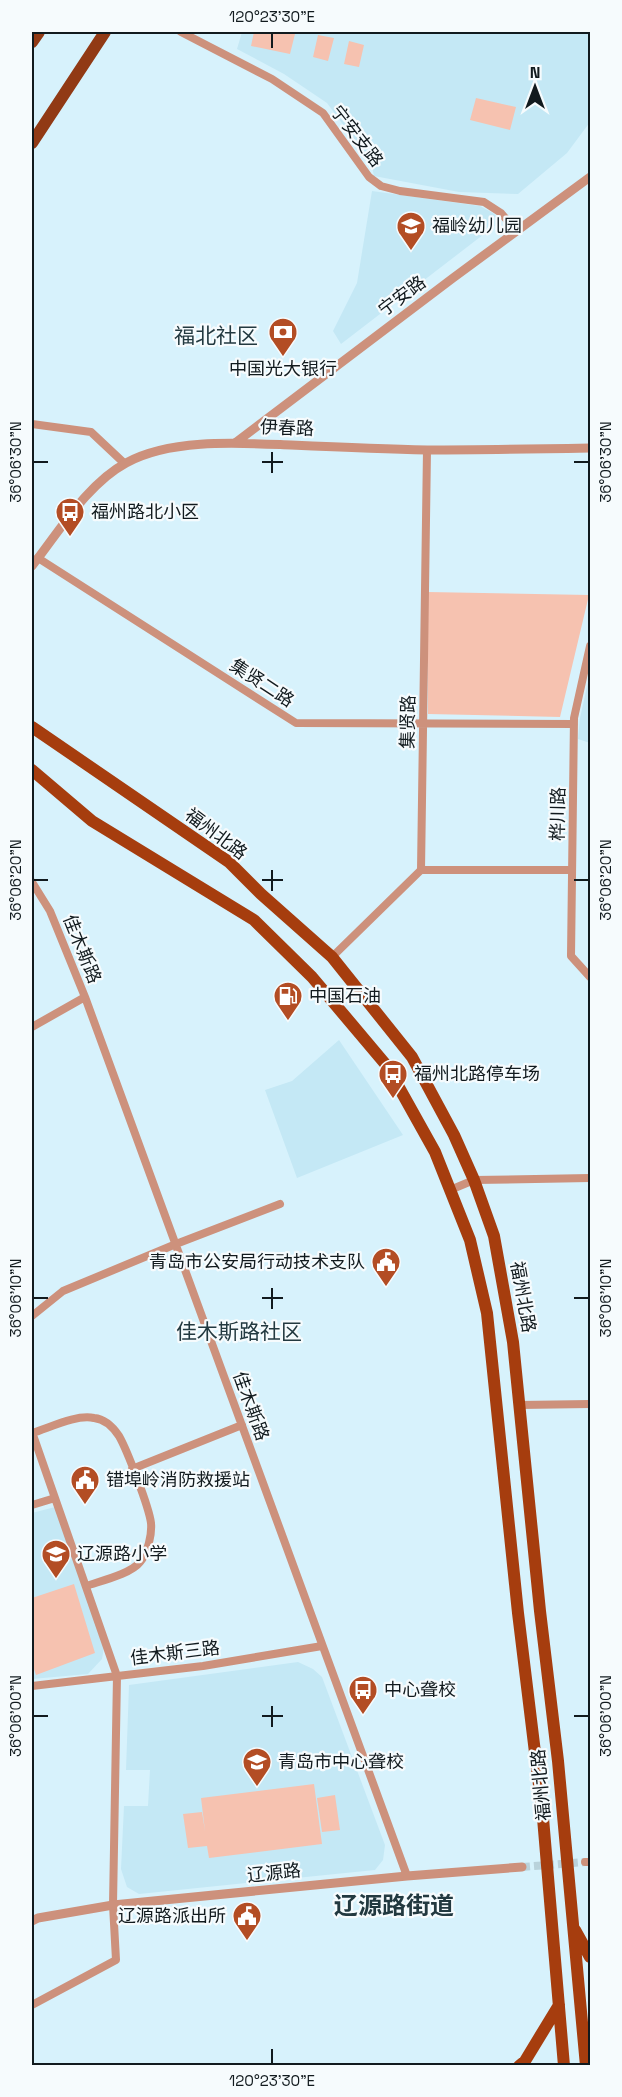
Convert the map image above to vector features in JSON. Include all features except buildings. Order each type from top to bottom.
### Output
[{"type":"highway","points":[[32,42],[39,32]]},
{"type":"highway","points":[[32,143],[105,32]]},
{"type":"main road","name":"福州北路","points":[[32,727],[229,862],[261,894],[332,957],[412,1057],[454,1135],[474,1180],[494,1236],[508,1307],[558,1761],[586,2066]]},
{"type":"main road","name":"福州北路","points":[[32,770],[92,821],[254,920],[312,977],[387,1066],[435,1152],[470,1240],[487,1313],[518,1613],[543,1818],[564,2066]]},
{"type":"main road","points":[[572,1925],[591,1957]]},
{"type":"main road","points":[[519,2066],[525,2061],[559,2005]]},
{"type":"street","name":"宁安支路","points":[[181,32],[272,79],[323,113],[369,177],[381,186],[400,191],[484,202],[501,213],[516,231]]},
{"type":"street","name":"宁安路","points":[[235,443],[591,177]]},
{"type":"street","points":[[32,424],[91,432],[124,464]]},
{"type":"street","name":"伊春路","points":[[34,562],[83,500],[105,477],[140,456],[167,448],[235,443],[427,450],[591,448]]},
{"type":"street","name":"集贤路","points":[[421,870],[427,450]]},
{"type":"street","name":"集贤二路","points":[[34,562],[296,723],[574,724]]},
{"type":"street","name":"桦川路","points":[[591,646],[574,724],[571,956],[591,976]]},
{"type":"street","points":[[332,957],[421,870],[572,870]]},
{"type":"street","name":"佳木斯路","points":[[32,882],[50,911],[85,997],[407,1876]]},
{"type":"street","points":[[32,1027],[85,997]]},
{"type":"street","points":[[450,1190],[474,1180],[591,1178]]},
{"type":"street","points":[[32,1316],[63,1291],[280,1204]]},
{"type":"street","points":[[520,1405],[591,1404]]},
{"type":"street","points":[[32,2005],[116,1960],[113,1905],[117,1676],[32,1433],[71,1420],[93,1417],[108,1423],[120,1437],[151,1522],[146,1550],[140,1563],[130,1570],[86,1586]]},
{"type":"street","points":[[132,1469],[242,1425]]},
{"type":"street","points":[[32,1504],[55,1498]]},
{"type":"street","name":"佳木斯三路","points":[[32,1686],[203,1666],[322,1646]]},
{"type":"street","name":"辽源路","points":[[32,1921],[113,1905],[522,1867]]},
{"type":"shaded area","points":[[242,32],[590,32],[590,122],[567,153],[518,194],[459,192],[374,176],[371,162],[327,103],[284,74],[237,49]]},
{"type":"shaded area","points":[[254,32],[295,34],[290,54],[251,46]]},
{"type":"shaded area","points":[[318,35],[334,38],[328,61],[313,57]]},
{"type":"shaded area","points":[[349,41],[364,45],[359,67],[344,64]]},
{"type":"shaded area","points":[[476,98],[516,107],[510,130],[470,120]]},
{"type":"shaded area","name":"福岭幼儿园","points":[[372,191],[480,206],[493,213],[501,221],[341,344],[333,331],[357,283]]},
{"type":"shaded area","points":[[428,592],[589,595],[560,717],[428,714]]},
{"type":"shaded area","points":[[590,673],[590,743],[578,739]]},
{"type":"shaded area","points":[[339,1040],[403,1135],[297,1178],[265,1090],[292,1081]]},
{"type":"shaded area","name":"辽源路小学","points":[[55,1507],[104,1647],[102,1659],[88,1674],[32,1679],[32,1513]]},
{"type":"shaded area","points":[[74,1584],[95,1653],[36,1675],[32,1663],[32,1598]]},
{"type":"shaded area","name":"青岛市中心聋校","points":[[298,1662],[313,1669],[322,1677],[385,1845],[383,1860],[375,1870],[139,1894],[127,1887],[121,1869],[124,1806],[148,1806],[150,1770],[126,1770],[129,1685]]},
{"type":"shaded area","points":[[314,1784],[322,1844],[209,1858],[207,1846],[188,1848],[183,1814],[202,1812],[205,1831],[201,1798]]},
{"type":"shaded area","points":[[335,1795],[340,1830],[322,1832],[317,1798]]},
{"type":"tunnel","points":[[522,1867],[585,1862]]},
{"type":"place","name":"福岭幼儿园","points":[[411,252]]},
{"type":"place","name":"中国光大银行","points":[[283,358]]},
{"type":"place","name":"福州路北小区","points":[[70,538]]},
{"type":"place","name":"中国石油","points":[[288,1022]]},
{"type":"place","name":"福州北路停车场","points":[[393,1100]]},
{"type":"place","name":"青岛市公安局行动技术支队","points":[[386,1288]]},
{"type":"place","name":"错埠岭消防救援站","points":[[85,1506]]},
{"type":"place","name":"辽源路小学","points":[[56,1580]]},
{"type":"place","name":"中心聋校","points":[[363,1716]]},
{"type":"place","name":"青岛市中心聋校","points":[[257,1788]]},
{"type":"place","name":"辽源路派出所","points":[[247,1942]]},
{"type":"district","name":"福北社区","points":[[216,336]]},
{"type":"district","name":"佳木斯路社区","points":[[239,1332]]},
{"type":"district","name":"辽源路街道","points":[[394,1906]]}]
